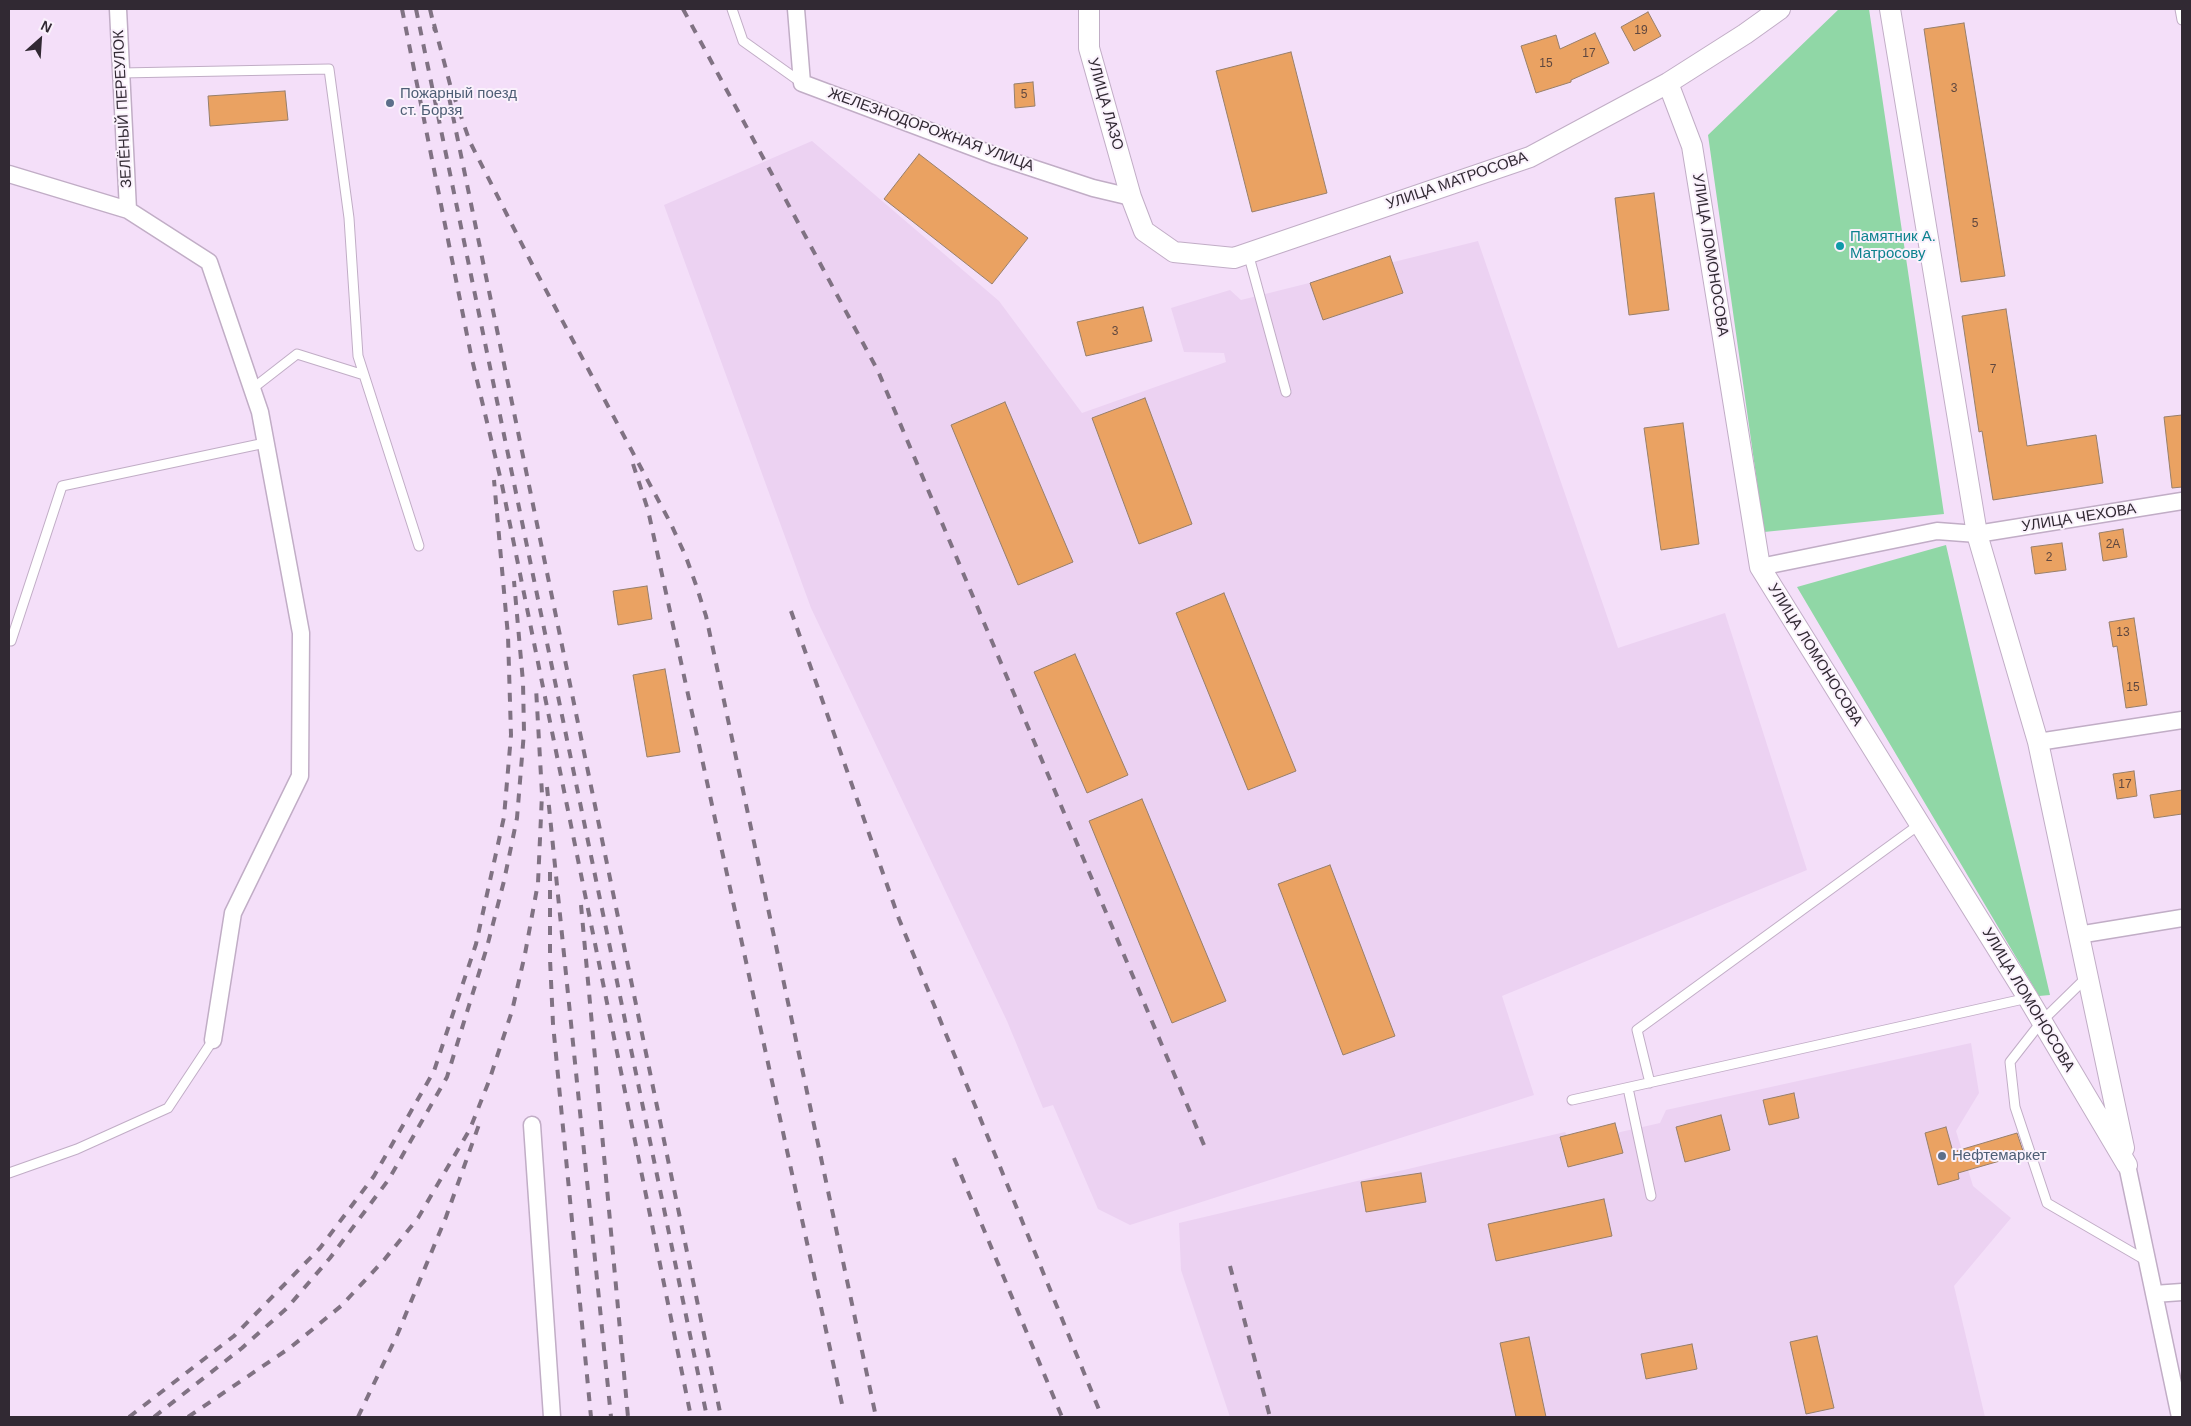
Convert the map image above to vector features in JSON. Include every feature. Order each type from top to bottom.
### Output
[{"type":"street","name":"ЗЕЛЁНЫЙ ПЕРЕУЛОК","points":[[118,9],[128,210]]},
{"type":"street","points":[[796,9],[802,82]]},
{"type":"street","name":"УЛИЦА ЛАЗО","points":[[1089,9],[1089,48],[1131,197]]},
{"type":"street","name":"УЛИЦА МАТРОСОВА","points":[[1131,197],[1144,231],[1174,252],[1234,258],[1530,157],[1668,83],[1745,34],[1780,9]]},
{"type":"street","name":"УЛИЦА ЛОМОНОСОВА","points":[[1890,9],[1977,534],[2038,742],[2180,1417]]},
{"type":"street","name":"ЖЕЛЕЗНОДОРОЖНАЯ УЛИЦА","points":[[802,82],[996,156],[1093,188],[1131,197]]},
{"type":"street","name":"УЛИЦА ЛОМОНОСОВА","points":[[1668,83],[1692,146],[1760,567],[2028,998],[2127,1165]]},
{"type":"street","points":[[9,174],[128,210],[209,262],[260,412],[300,633],[300,776],[233,913],[213,1040]]},
{"type":"street","name":"УЛИЦА ЧЕХОВА","points":[[1760,567],[1937,531],[1977,534],[2182,501]]},
{"type":"street","points":[[2038,742],[2182,720]]},
{"type":"street","points":[[2078,935],[2182,918]]},
{"type":"street","points":[[532,1125],[552,1417]]},
{"type":"street","points":[[2154,1294],[2182,1292]]},
{"type":"lane","points":[[732,9],[743,41],[802,82]]},
{"type":"lane","points":[[2180,9],[2182,20]]},
{"type":"lane","points":[[121,73],[329,69],[349,218],[358,356],[418,546]]},
{"type":"lane","points":[[1248,253],[1286,392]]},
{"type":"lane","points":[[252,389],[297,354],[364,375]]},
{"type":"lane","points":[[11,641],[62,486],[265,443]]},
{"type":"lane","points":[[1650,1083],[1637,1030],[1920,824]]},
{"type":"lane","points":[[2087,977],[2042,1021],[2010,1062],[2015,1107],[2047,1203],[2148,1262]]},
{"type":"lane","points":[[1572,1100],[2028,998]]},
{"type":"lane","points":[[9,1173],[77,1149],[168,1108],[213,1040]]},
{"type":"lane","points":[[1628,1088],[1651,1196]]},
{"type":"shaded area","points":[[812,141],[999,301],[1082,413],[1226,362],[1224,353],[1184,352],[1171,308],[1230,290],[1241,300],[1478,241],[1618,648],[1725,613],[1807,870],[1502,996],[1534,1095],[1130,1225],[1098,1209],[1053,1105],[1043,1108],[1007,1021],[811,608],[664,205]]},
{"type":"shaded area","points":[[1971,1043],[1979,1093],[1956,1131],[1973,1186],[2011,1218],[1954,1286],[1985,1417],[1230,1417],[1181,1270],[1179,1223],[1565,1132],[1572,1143],[1660,1123],[1666,1110]]},
{"type":"green space","points":[[1839,9],[1869,9],[1944,514],[1764,532],[1708,135]]},
{"type":"green space","points":[[1946,545],[2050,995],[2039,996],[1797,587]]},
{"type":"building","points":[[1648,12],[1661,36],[1634,51],[1621,27]]},
{"type":"building","points":[[1964,23],[2005,276],[1961,282],[1924,29]]},
{"type":"building","points":[[1595,33],[1609,63],[1571,80],[1571,82],[1536,93],[1521,46],[1556,35],[1560,49]]},
{"type":"building","points":[[1291,52],[1327,193],[1252,212],[1216,71]]},
{"type":"building","points":[[1033,82],[1035,106],[1015,108],[1014,84]]},
{"type":"building","points":[[285,91],[288,120],[210,126],[208,96]]},
{"type":"building","points":[[919,154],[1028,238],[992,284],[884,199]]},
{"type":"building","points":[[1654,193],[1669,310],[1629,315],[1615,198]]},
{"type":"building","points":[[1390,256],[1403,293],[1323,320],[1310,283]]},
{"type":"building","points":[[1143,307],[1152,341],[1086,356],[1077,322]]},
{"type":"building","points":[[2006,309],[2027,446],[2096,435],[2103,483],[1993,500],[1982,431],[1979,432],[1962,316]]},
{"type":"building","points":[[1145,398],[1192,524],[1139,544],[1092,418]]},
{"type":"building","points":[[1005,402],[1073,562],[1018,585],[951,425]]},
{"type":"building","points":[[2182,415],[2182,487],[2172,488],[2164,417]]},
{"type":"building","points":[[1683,423],[1699,544],[1661,550],[1644,428]]},
{"type":"building","points":[[2123,529],[2127,557],[2103,561],[2099,533]]},
{"type":"building","points":[[2062,543],[2066,570],[2035,574],[2031,547]]},
{"type":"building","points":[[647,586],[652,619],[618,625],[613,591]]},
{"type":"building","points":[[1224,593],[1296,771],[1248,790],[1176,613]]},
{"type":"building","points":[[2134,618],[2147,705],[2126,708],[2117,646],[2113,647],[2109,622]]},
{"type":"building","points":[[1075,654],[1128,775],[1087,793],[1034,672]]},
{"type":"building","points":[[665,669],[680,752],[647,757],[633,675]]},
{"type":"building","points":[[2134,771],[2137,796],[2117,799],[2113,774]]},
{"type":"building","points":[[2182,790],[2182,814],[2154,818],[2150,795]]},
{"type":"building","points":[[1142,799],[1226,1001],[1172,1023],[1089,821]]},
{"type":"building","points":[[1330,865],[1395,1036],[1343,1055],[1278,884]]},
{"type":"building","points":[[1794,1093],[1799,1118],[1769,1125],[1763,1100]]},
{"type":"building","points":[[1721,1115],[1730,1150],[1685,1162],[1676,1127]]},
{"type":"building","points":[[1615,1123],[1623,1153],[1568,1167],[1560,1137]]},
{"type":"building","points":[[1946,1127],[1953,1152],[2017,1133],[2024,1154],[1958,1173],[1959,1179],[1938,1185],[1925,1133]]},
{"type":"building","points":[[1421,1173],[1426,1202],[1366,1212],[1361,1182]]},
{"type":"building","points":[[1604,1199],[1612,1236],[1496,1261],[1488,1224]]},
{"type":"building","points":[[1817,1336],[1834,1408],[1806,1414],[1790,1342]]},
{"type":"building","points":[[1529,1337],[1546,1417],[1516,1417],[1500,1343]]},
{"type":"building","points":[[1692,1344],[1697,1369],[1646,1379],[1641,1354]]},
{"type":"railway","points":[[402,9],[471,355],[502,485],[691,1417]]},
{"type":"railway","points":[[416,9],[707,1417]]},
{"type":"railway","points":[[430,9],[435,31]]},
{"type":"railway","points":[[683,9],[878,371],[1204,1145]]},
{"type":"railway","points":[[434,24],[451,88],[470,142],[532,264],[671,524],[686,557],[706,616],[876,1417]]},
{"type":"railway","points":[[449,97],[721,1417]]},
{"type":"railway","points":[[633,464],[648,510],[842,1404]]},
{"type":"railway","points":[[129,1417],[234,1336],[320,1248],[374,1176],[434,1071],[476,944],[504,817],[511,735],[508,636],[494,480]]},
{"type":"railway","points":[[154,1417],[242,1348],[287,1308],[330,1258],[389,1179],[447,1077],[487,947],[504,881],[517,818],[524,732],[523,682],[514,581]]},
{"type":"railway","points":[[791,611],[899,919],[1102,1417]]},
{"type":"railway","points":[[188,1417],[291,1347],[341,1306],[384,1260],[418,1218],[470,1129],[489,1081],[512,1011],[538,883],[542,794],[536,688]]},
{"type":"railway","points":[[547,787],[611,1417]]},
{"type":"railway","points":[[550,872],[550,959],[553,1024],[591,1417]]},
{"type":"railway","points":[[581,905],[628,1417]]},
{"type":"railway","points":[[358,1417],[398,1333],[446,1217],[481,1119]]},
{"type":"railway","points":[[954,1158],[1062,1417]]},
{"type":"railway","points":[[1230,1266],[1270,1417]]},
{"type":"place","name":"Пожарный поезд ст. Борзя","points":[[390,103]]},
{"type":"place","name":"Памятник А. Матросову","points":[[1840,246]]},
{"type":"place","name":"Нефтемаркет","points":[[1942,1156]]}]
